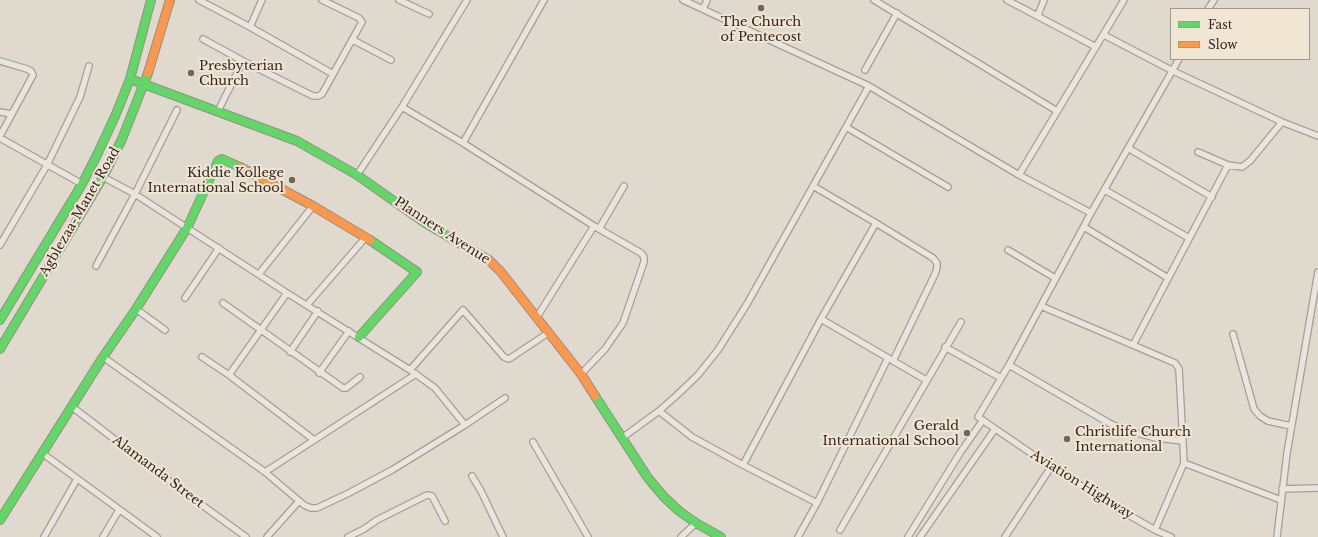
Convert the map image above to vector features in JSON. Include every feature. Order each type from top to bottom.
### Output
[{"type":"street","name":"Agblezaa-Manet Road","points":[[0,320],[82,184],[109,131],[130,79],[151,0]]},
{"type":"street","name":"Agblezaa-Manet Road","points":[[0,349],[103,177],[122,139],[144,84],[170,0]]},
{"type":"street","points":[[199,0],[333,74]]},
{"type":"street","points":[[250,27],[262,0]]},
{"type":"street","points":[[203,39],[313,96],[318,96],[322,94],[362,22],[359,18],[322,0]]},
{"type":"street","points":[[399,0],[429,14]]},
{"type":"street","points":[[357,175],[402,107],[467,0]]},
{"type":"street","points":[[463,143],[544,0]]},
{"type":"street","points":[[683,0],[869,86],[1019,175],[1092,213]]},
{"type":"street","points":[[703,9],[707,0]]},
{"type":"street","points":[[874,0],[1057,111]]},
{"type":"street","points":[[1008,0],[1096,47]]},
{"type":"street","points":[[1038,15],[1044,0]]},
{"type":"street","points":[[1019,175],[1124,0]]},
{"type":"street","points":[[865,70],[897,13]]},
{"type":"street","points":[[1104,35],[1173,71],[1282,122],[1318,136]]},
{"type":"street","points":[[353,40],[391,60]]},
{"type":"street","points":[[908,537],[980,419],[1055,278],[1178,60]]},
{"type":"street","points":[[0,61],[32,71],[33,76],[11,114],[0,137],[82,184]]},
{"type":"street","points":[[218,111],[244,61]]},
{"type":"street","points":[[0,245],[47,165],[80,97],[89,66]]},
{"type":"street","name":"Planners Avenue","points":[[130,79],[297,141],[357,175],[425,223],[489,260],[501,272],[537,317],[580,374],[648,478],[664,496],[696,523],[721,537]]},
{"type":"street","points":[[622,438],[659,411],[698,375],[718,350],[747,304],[869,86]]},
{"type":"street","points":[[402,107],[463,143],[596,227],[641,253],[644,258],[644,262],[623,323],[605,349],[580,374]]},
{"type":"street","points":[[96,266],[135,194],[177,110]]},
{"type":"street","points":[[0,112],[11,114]]},
{"type":"street","points":[[1198,152],[1228,165],[1242,167],[1250,161],[1282,122]]},
{"type":"street","points":[[846,127],[948,187]]},
{"type":"street","points":[[1128,148],[1212,197]]},
{"type":"street","points":[[0,520],[71,406],[136,309],[187,228],[218,161],[222,159],[228,161],[313,206],[366,237],[416,272],[359,337]]},
{"type":"street","points":[[1133,345],[1228,165]]},
{"type":"street","points":[[103,177],[135,194],[287,293],[318,311],[416,374],[435,388],[465,425]]},
{"type":"street","points":[[537,317],[624,186]]},
{"type":"street","points":[[798,537],[891,360],[937,268],[937,263],[933,258],[876,222],[813,186]]},
{"type":"street","points":[[1105,190],[1189,238]]},
{"type":"street","points":[[259,274],[313,206]]},
{"type":"street","points":[[743,465],[821,319],[876,222]]},
{"type":"street","points":[[1084,227],[1168,278]]},
{"type":"street","points":[[307,305],[366,237]]},
{"type":"street","points":[[185,298],[219,248]]},
{"type":"street","points":[[1008,250],[1055,278]]},
{"type":"street","points":[[1276,537],[1291,426],[1318,272]]},
{"type":"street","points":[[229,375],[287,293]]},
{"type":"street","points":[[224,303],[319,373],[344,389],[360,377]]},
{"type":"street","points":[[1041,306],[1172,361],[1178,366],[1184,463],[1155,530]]},
{"type":"street","points":[[136,309],[165,330]]},
{"type":"street","points":[[410,370],[463,310],[504,357],[509,359],[548,332]]},
{"type":"street","points":[[290,352],[318,311]]},
{"type":"street","points":[[821,319],[926,380]]},
{"type":"street","points":[[840,530],[960,322]]},
{"type":"street","points":[[319,373],[349,331]]},
{"type":"street","points":[[1233,334],[1254,409],[1260,416],[1268,421],[1291,426]]},
{"type":"street","points":[[945,347],[1001,378]]},
{"type":"street","points":[[103,357],[265,472],[298,502],[307,507],[317,508],[392,470],[465,425],[505,398]]},
{"type":"street","points":[[202,357],[229,375],[314,440]]},
{"type":"street","points":[[1008,365],[1109,424],[1156,438],[1183,441]]},
{"type":"street","points":[[265,472],[416,374]]},
{"type":"street","name":"Alamanda Street","points":[[71,406],[169,481],[246,537]]},
{"type":"street","points":[[659,411],[692,437],[817,503]]},
{"type":"street","name":"Aviation Highway","points":[[980,419],[1051,467],[1120,510],[1155,530],[1171,537]]},
{"type":"street","points":[[920,537],[995,429]]},
{"type":"street","points":[[533,442],[588,537]]},
{"type":"street","points":[[42,453],[157,537]]},
{"type":"street","points":[[1184,463],[1280,500]]},
{"type":"street","points":[[1005,537],[1051,467]]},
{"type":"street","points":[[472,476],[503,537]]},
{"type":"street","points":[[44,537],[77,479]]},
{"type":"street","points":[[1282,489],[1318,488]]},
{"type":"street","points":[[348,537],[377,520],[427,495],[432,496],[445,521]]},
{"type":"street","points":[[267,537],[298,502]]},
{"type":"street","points":[[103,537],[119,510]]},
{"type":"street","points":[[681,537],[696,523]]},
{"type":"traffic: fast","points":[[0,320],[82,184],[97,155],[130,79],[151,0]]},
{"type":"traffic: fast","points":[[0,349],[103,177],[122,139],[148,73]]},
{"type":"traffic: fast","points":[[130,79],[297,141],[357,175],[425,223],[454,240]]},
{"type":"traffic: fast","points":[[0,520],[187,228],[218,161],[222,159],[240,167]]},
{"type":"traffic: fast","points":[[359,337],[417,272],[370,240]]},
{"type":"traffic: fast","points":[[595,396],[648,478],[664,497],[679,511],[696,523],[721,537]]},
{"type":"traffic: slow","points":[[148,73],[170,0]]},
{"type":"traffic: slow","points":[[240,167],[313,206],[370,240]]},
{"type":"traffic: slow","points":[[454,240],[489,260],[501,272],[581,374],[595,396]]},
{"type":"place","name":"The Church of Pentecost","points":[[761,8]]},
{"type":"place","name":"Presbyterian Church","points":[[191,73]]},
{"type":"place","name":"Kiddie Kollege International School","points":[[292,180]]},
{"type":"place","name":"Gerald International School","points":[[967,433]]},
{"type":"place","name":"Christlife Church International","points":[[1067,439]]}]
